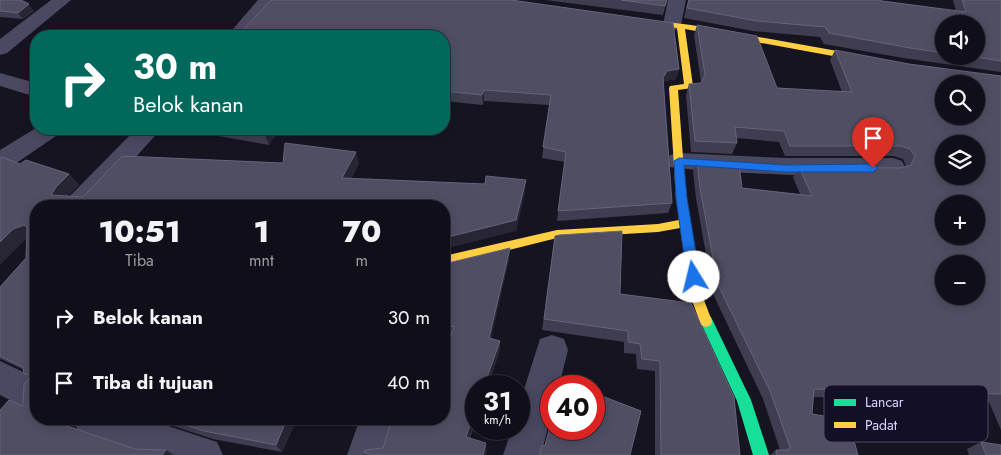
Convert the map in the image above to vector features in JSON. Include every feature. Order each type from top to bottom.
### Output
[{"type":"street","points":[[0,49],[62,0]]},
{"type":"street","points":[[242,30],[268,0]]},
{"type":"street","points":[[677,0],[677,26],[689,84],[687,87],[673,88],[685,222],[696,295],[703,314],[744,400],[761,455]]},
{"type":"street","points":[[624,18],[884,62]]},
{"type":"street","points":[[0,79],[30,88]]},
{"type":"street","points":[[0,162],[41,135]]},
{"type":"street","points":[[82,200],[142,135]]},
{"type":"street","points":[[0,136],[24,146]]},
{"type":"street","points":[[679,161],[785,169],[833,170],[893,167]]},
{"type":"street","points":[[450,260],[557,234],[658,228],[685,222]]},
{"type":"street","points":[[522,455],[552,350]]},
{"type":"street","points":[[0,377],[30,393]]},
{"type":"street","points":[[111,425],[204,455]]},
{"type":"street","points":[[366,455],[376,425]]},
{"type":"building","points":[[0,0],[21,0],[29,4],[18,13],[0,11]]},
{"type":"building","points":[[271,0],[511,0],[673,23],[679,69],[667,71],[663,78],[672,203],[558,211],[566,152],[543,147],[551,95],[484,90],[482,95],[450,92],[450,30],[243,30]]},
{"type":"building","points":[[621,0],[667,0],[665,6]]},
{"type":"building","points":[[689,0],[881,0],[966,12],[962,0],[1001,0],[1001,61],[985,58],[985,15],[935,15],[935,52],[829,33],[825,27],[757,21],[687,8]]},
{"type":"building","points":[[697,25],[757,36],[777,88],[852,92],[835,50],[909,64],[1001,76],[1001,394],[988,394],[988,385],[824,385],[824,389],[814,389],[812,414],[824,416],[824,442],[854,442],[858,455],[777,455],[776,450],[788,450],[790,447],[770,391],[718,285],[700,188],[697,161],[739,164],[742,188],[812,196],[799,167],[901,168],[911,165],[915,156],[910,149],[901,146],[790,146],[784,131],[735,127],[737,143],[695,141],[689,84],[701,83],[705,75]]},
{"type":"building","points":[[285,143],[356,152],[342,178],[485,184],[486,176],[526,180],[516,220],[450,236],[450,200],[30,200],[30,376],[24,374],[23,367],[0,356],[0,287],[26,258],[27,227],[24,225],[13,229],[0,242],[0,158],[2,157],[20,164],[26,160],[69,174],[51,195],[83,197],[122,156],[283,163]]},
{"type":"building","points":[[622,231],[620,294],[691,303],[734,397],[740,455],[661,455],[660,361],[642,359],[640,344],[628,342],[628,331],[544,319],[555,236]]},
{"type":"building","points":[[510,248],[489,338],[500,341],[488,375],[465,375],[465,440],[476,440],[486,443],[483,455],[371,455],[364,452],[365,450],[383,448],[390,425],[450,425],[450,337],[454,327],[450,326],[450,263]]},
{"type":"building","points":[[30,378],[30,425],[64,425],[135,449],[166,450],[162,455],[0,455],[0,410],[9,400],[23,406],[24,384]]},
{"type":"building","points":[[605,397],[641,411],[630,455],[539,455],[542,446],[545,445],[546,440],[605,440]]},
{"type":"building","points":[[186,425],[284,425],[276,445],[204,431]]},
{"type":"building","points":[[981,442],[1001,445],[1001,455],[986,455]]},
{"type":"traffic: fast","points":[[706,321],[744,400],[761,455]]},
{"type":"traffic: slow","points":[[637,20],[691,27],[871,60]]},
{"type":"traffic: slow","points":[[681,26],[689,86],[673,88],[681,198],[696,295],[706,321]]},
{"type":"traffic: slow","points":[[450,260],[557,234],[658,228],[685,223]]},
{"type":"route","points":[[694,277],[682,198],[679,161],[785,169],[833,170],[873,168]]}]
